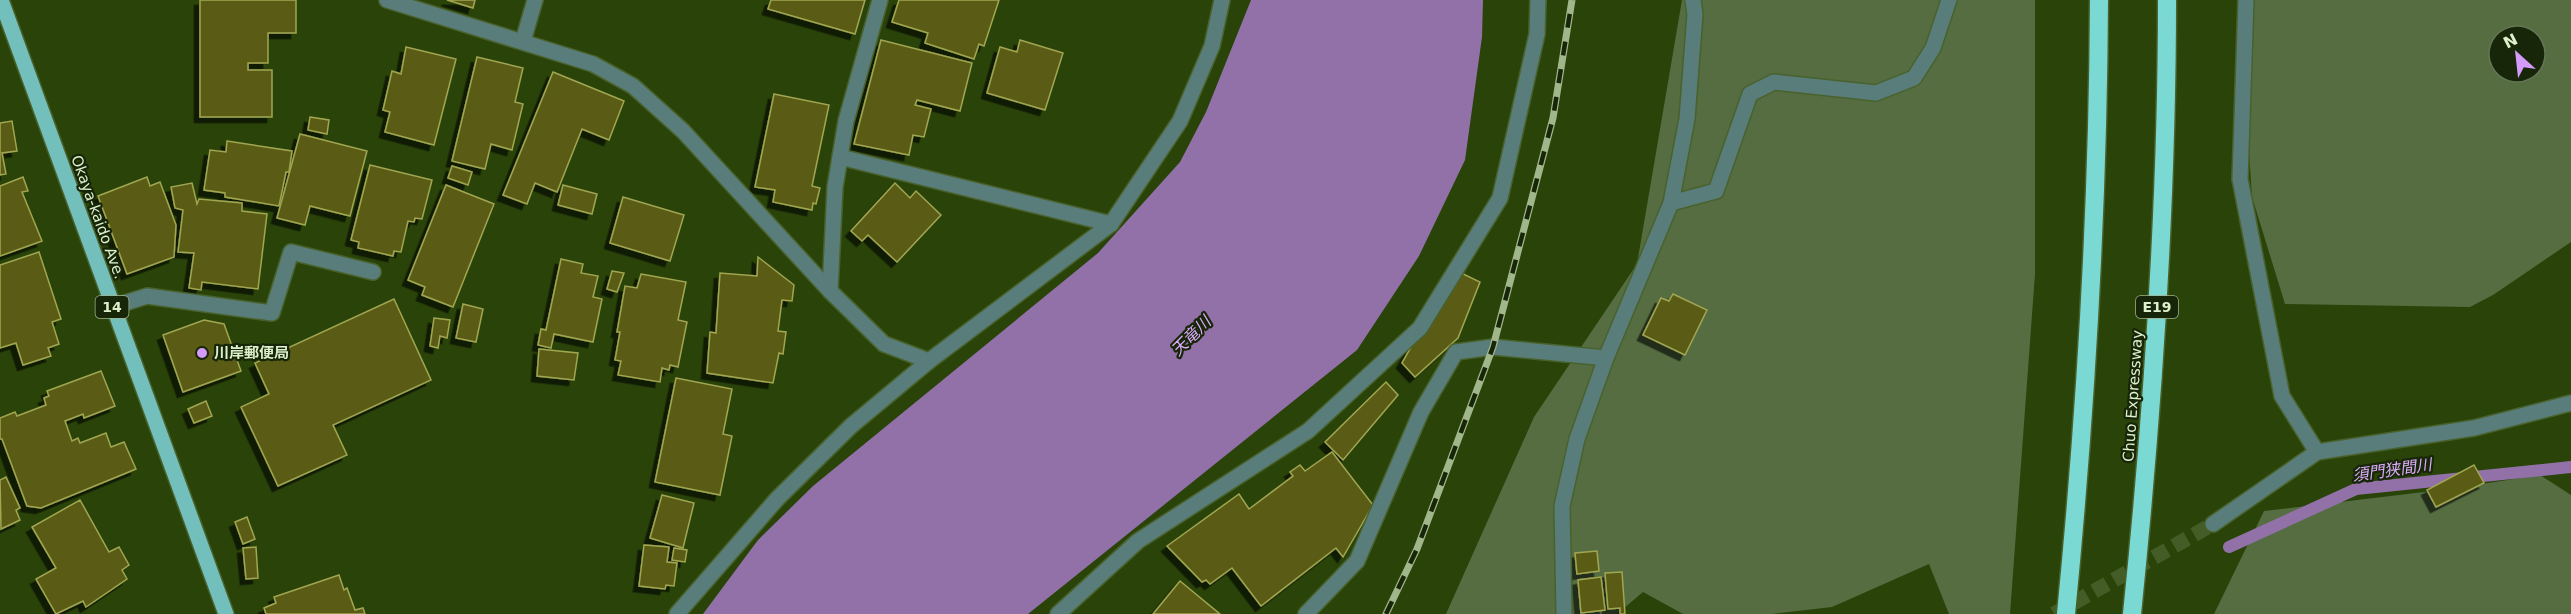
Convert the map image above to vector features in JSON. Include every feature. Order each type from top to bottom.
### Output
[{"type":"highway","points":[[2066,614],[2080,478],[2093,246],[2099,0]]},
{"type":"highway","name":"Chuo Expressway","points":[[2132,614],[2146,477],[2162,235],[2167,0]]},
{"type":"main road","name":"Okaya-kaido Ave.","points":[[1,0],[226,614]]},
{"type":"street","points":[[387,0],[592,64],[633,86],[683,131],[830,291],[884,345],[930,361]]},
{"type":"street","points":[[523,41],[535,0]]},
{"type":"street","points":[[830,291],[835,188],[846,121],[880,0]]},
{"type":"street","points":[[677,614],[777,500],[851,426],[930,361],[1111,224],[1180,121],[1212,46],[1222,0]]},
{"type":"street","points":[[1058,614],[1138,541],[1308,431],[1420,328],[1500,198],[1537,34],[1538,0]]},
{"type":"street","points":[[1564,614],[1562,506],[1577,439],[1606,358],[1671,203],[1687,119],[1695,14],[1693,0]]},
{"type":"street","points":[[1671,203],[1716,191],[1750,94],[1774,82],[1876,93],[1914,78],[1933,48],[1949,0]]},
{"type":"street","points":[[2246,0],[2240,179],[2282,396],[2317,452]]},
{"type":"street","points":[[840,157],[1111,224]]},
{"type":"street","points":[[112,307],[147,296],[272,314],[291,252],[373,272]]},
{"type":"street","points":[[1306,614],[1357,561],[1421,412],[1456,352],[1493,347],[1606,358]]},
{"type":"street","points":[[2213,524],[2317,452],[2474,428],[2571,403]]},
{"type":"green space","points":[[1682,0],[2035,0],[2035,274],[2010,614],[1949,614],[1929,564],[1832,607],[1772,614],[1683,614],[1643,592],[1617,614],[1446,614],[1534,417],[1637,264]]},
{"type":"green space","points":[[2239,0],[2571,0],[2571,242],[2493,295],[2470,307],[2285,304],[2252,197]]},
{"type":"green space","points":[[2540,475],[2571,495],[2571,614],[2214,614],[2264,511],[2449,489]]},
{"type":"water","name":"天竜川","points":[[1251,0],[1483,0],[1482,37],[1465,160],[1419,256],[1357,350],[1028,614],[703,614],[758,540],[813,486],[1098,253],[1180,162],[1206,112]]},
{"type":"building","points":[[200,0],[296,0],[296,33],[268,33],[268,63],[248,63],[248,70],[272,70],[272,117],[200,117]]},
{"type":"building","points":[[447,0],[475,0],[473,8]]},
{"type":"building","points":[[771,0],[865,0],[855,34],[768,9]]},
{"type":"building","points":[[899,0],[999,0],[984,46],[979,44],[974,59],[925,43],[928,33],[892,22]]},
{"type":"building","points":[[881,40],[972,63],[960,111],[917,100],[915,105],[931,109],[924,137],[913,135],[909,155],[854,144]]},
{"type":"building","points":[[1020,40],[1063,53],[1045,110],[987,93],[1000,47],[1017,52]]},
{"type":"building","points":[[406,47],[456,59],[434,145],[385,132],[390,112],[383,110],[392,71],[401,74]]},
{"type":"building","points":[[477,57],[523,68],[515,102],[523,104],[512,150],[491,144],[485,169],[452,161]]},
{"type":"building","points":[[553,72],[624,101],[609,140],[582,129],[557,192],[535,183],[527,204],[503,195]]},
{"type":"building","points":[[774,94],[829,105],[812,186],[820,188],[812,210],[773,202],[775,190],[755,187]]},
{"type":"building","points":[[310,117],[329,120],[327,134],[308,130]]},
{"type":"building","points":[[12,121],[17,151],[2,153],[6,174],[0,175],[0,123]]},
{"type":"building","points":[[300,134],[367,151],[350,216],[310,206],[305,225],[277,218]]},
{"type":"building","points":[[227,141],[292,151],[289,172],[286,172],[279,206],[225,197],[225,193],[204,190],[210,150],[226,152]]},
{"type":"building","points":[[370,165],[432,180],[422,219],[415,218],[414,222],[408,221],[401,252],[394,251],[393,256],[358,248],[359,242],[351,240]]},
{"type":"building","points":[[452,166],[472,172],[468,185],[448,178]]},
{"type":"building","points":[[23,177],[28,191],[22,192],[42,241],[0,256],[0,186]]},
{"type":"building","points":[[147,177],[150,186],[160,182],[176,225],[174,257],[127,274],[98,196]]},
{"type":"building","points":[[192,183],[197,204],[199,199],[242,203],[242,211],[267,214],[258,289],[202,282],[201,290],[189,288],[194,253],[178,252],[183,210],[175,208],[171,187]]},
{"type":"building","points":[[895,183],[910,198],[916,191],[941,215],[897,262],[868,235],[862,241],[851,231]]},
{"type":"building","points":[[446,185],[494,204],[453,307],[422,295],[425,287],[408,280]]},
{"type":"building","points":[[563,185],[597,194],[592,214],[558,205]]},
{"type":"building","points":[[623,197],[684,215],[670,261],[610,243]]},
{"type":"building","points":[[39,252],[61,319],[52,322],[59,344],[48,348],[51,356],[23,365],[16,343],[0,348],[0,265]]},
{"type":"building","points":[[758,257],[794,285],[792,301],[782,300],[778,331],[786,332],[783,354],[779,353],[773,383],[707,373],[710,332],[716,333],[720,273],[757,276]]},
{"type":"building","points":[[561,259],[583,264],[581,273],[598,276],[593,297],[602,299],[593,342],[554,334],[551,348],[538,345],[541,329],[546,330]]},
{"type":"building","points":[[1455,270],[1480,282],[1458,338],[1415,377],[1402,363]]},
{"type":"building","points":[[612,271],[624,273],[617,292],[607,289]]},
{"type":"building","points":[[641,274],[686,282],[678,320],[687,322],[678,367],[670,365],[669,370],[662,368],[660,382],[618,375],[621,361],[615,360],[625,286],[637,288]]},
{"type":"building","points":[[1673,294],[1707,310],[1685,355],[1643,335],[1661,298],[1669,301]]},
{"type":"building","points":[[394,299],[431,380],[333,425],[347,455],[278,486],[241,407],[269,394],[255,363]]},
{"type":"building","points":[[463,304],[483,309],[476,342],[456,338]]},
{"type":"building","points":[[434,318],[450,320],[447,338],[440,336],[438,348],[430,346]]},
{"type":"building","name":"川岸郵便局","points":[[204,320],[224,324],[241,371],[183,392],[163,335]]},
{"type":"building","points":[[539,349],[578,353],[574,380],[537,376]]},
{"type":"building","points":[[101,371],[115,406],[84,418],[83,414],[65,421],[72,441],[78,438],[80,443],[106,433],[111,447],[124,442],[136,469],[41,508],[27,506],[2,439],[0,439],[0,418],[15,412],[17,416],[46,405],[44,398],[49,396],[47,391]]},
{"type":"building","points":[[676,378],[732,389],[723,434],[732,436],[720,495],[655,482]]},
{"type":"building","points":[[1386,382],[1398,395],[1343,460],[1325,442]]},
{"type":"building","points":[[206,401],[212,416],[194,423],[188,409]]},
{"type":"building","points":[[1332,452],[1373,505],[1343,557],[1336,548],[1261,606],[1232,568],[1210,584],[1206,580],[1202,582],[1167,546],[1239,494],[1249,509],[1293,476],[1290,472],[1300,465],[1305,471]]},
{"type":"building","points":[[2474,465],[2484,483],[2436,507],[2427,490]]},
{"type":"building","points":[[6,477],[20,508],[16,510],[20,520],[1,529],[0,480]]},
{"type":"building","points":[[662,495],[694,503],[683,548],[650,538]]},
{"type":"building","points":[[80,500],[109,552],[119,547],[129,565],[122,570],[127,579],[86,607],[83,601],[56,614],[36,579],[56,568],[32,527]]},
{"type":"building","points":[[247,517],[255,539],[243,544],[235,522]]},
{"type":"building","points":[[644,545],[669,547],[667,562],[677,563],[674,586],[666,585],[665,589],[639,586]]},
{"type":"building","points":[[256,547],[258,578],[246,579],[243,548]]},
{"type":"building","points":[[674,548],[687,550],[685,562],[672,560]]},
{"type":"building","points":[[1597,551],[1599,571],[1577,574],[1575,553]]},
{"type":"building","points":[[1622,572],[1625,614],[1620,614],[1620,608],[1608,609],[1605,573]]},
{"type":"building","points":[[339,575],[344,590],[347,588],[355,610],[363,608],[365,614],[266,614],[264,608],[276,603],[274,597]]},
{"type":"building","points":[[1601,577],[1605,610],[1581,613],[1578,580]]},
{"type":"building","points":[[1180,581],[1220,614],[1153,614]]},
{"type":"waterway","name":"須門狭間川","points":[[2229,547],[2356,489],[2571,467]]},
{"type":"tunnel","points":[[2054,614],[2213,524]]},
{"type":"railway","points":[[1386,614],[1417,549],[1493,347],[1553,118],[1572,0]]},
{"type":"place","name":"川岸郵便局","points":[[202,353]]}]
